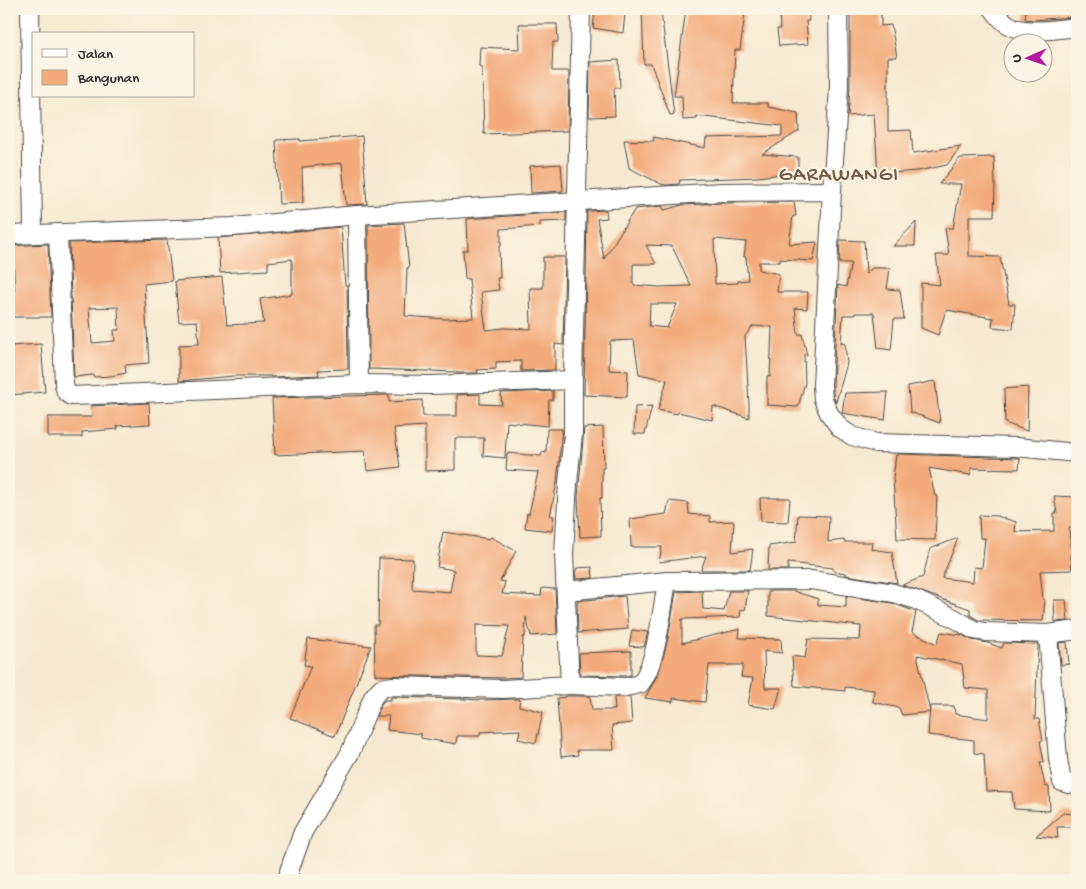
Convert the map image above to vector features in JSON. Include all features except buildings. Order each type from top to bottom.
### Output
[{"type":"street","points":[[30,9],[33,234]]},
{"type":"street","points":[[570,686],[564,556],[573,434],[581,9]]},
{"type":"street","points":[[838,9],[839,87],[822,385],[823,399],[829,414],[840,428],[852,436],[876,442],[1016,447],[1077,453]]},
{"type":"street","points":[[993,9],[1006,23],[1021,29],[1051,30],[1077,27]]},
{"type":"street","points":[[9,234],[233,227],[358,215],[722,192],[832,191]]},
{"type":"street","points":[[358,215],[360,384]]},
{"type":"street","points":[[58,233],[64,384],[67,394],[78,396],[360,384],[431,385],[573,380]]},
{"type":"street","points":[[565,587],[667,581],[811,580],[894,593],[916,600],[974,630],[1048,634],[1077,630]]},
{"type":"street","points":[[288,880],[303,832],[350,753],[373,697],[381,688],[393,686],[503,689],[570,686],[626,687],[640,684],[648,672],[654,650],[667,581]]},
{"type":"street","points":[[1048,634],[1058,759],[1062,782],[1068,784],[1077,783]]},
{"type":"district","name":"GARAWANGI","points":[[839,173]]}]
